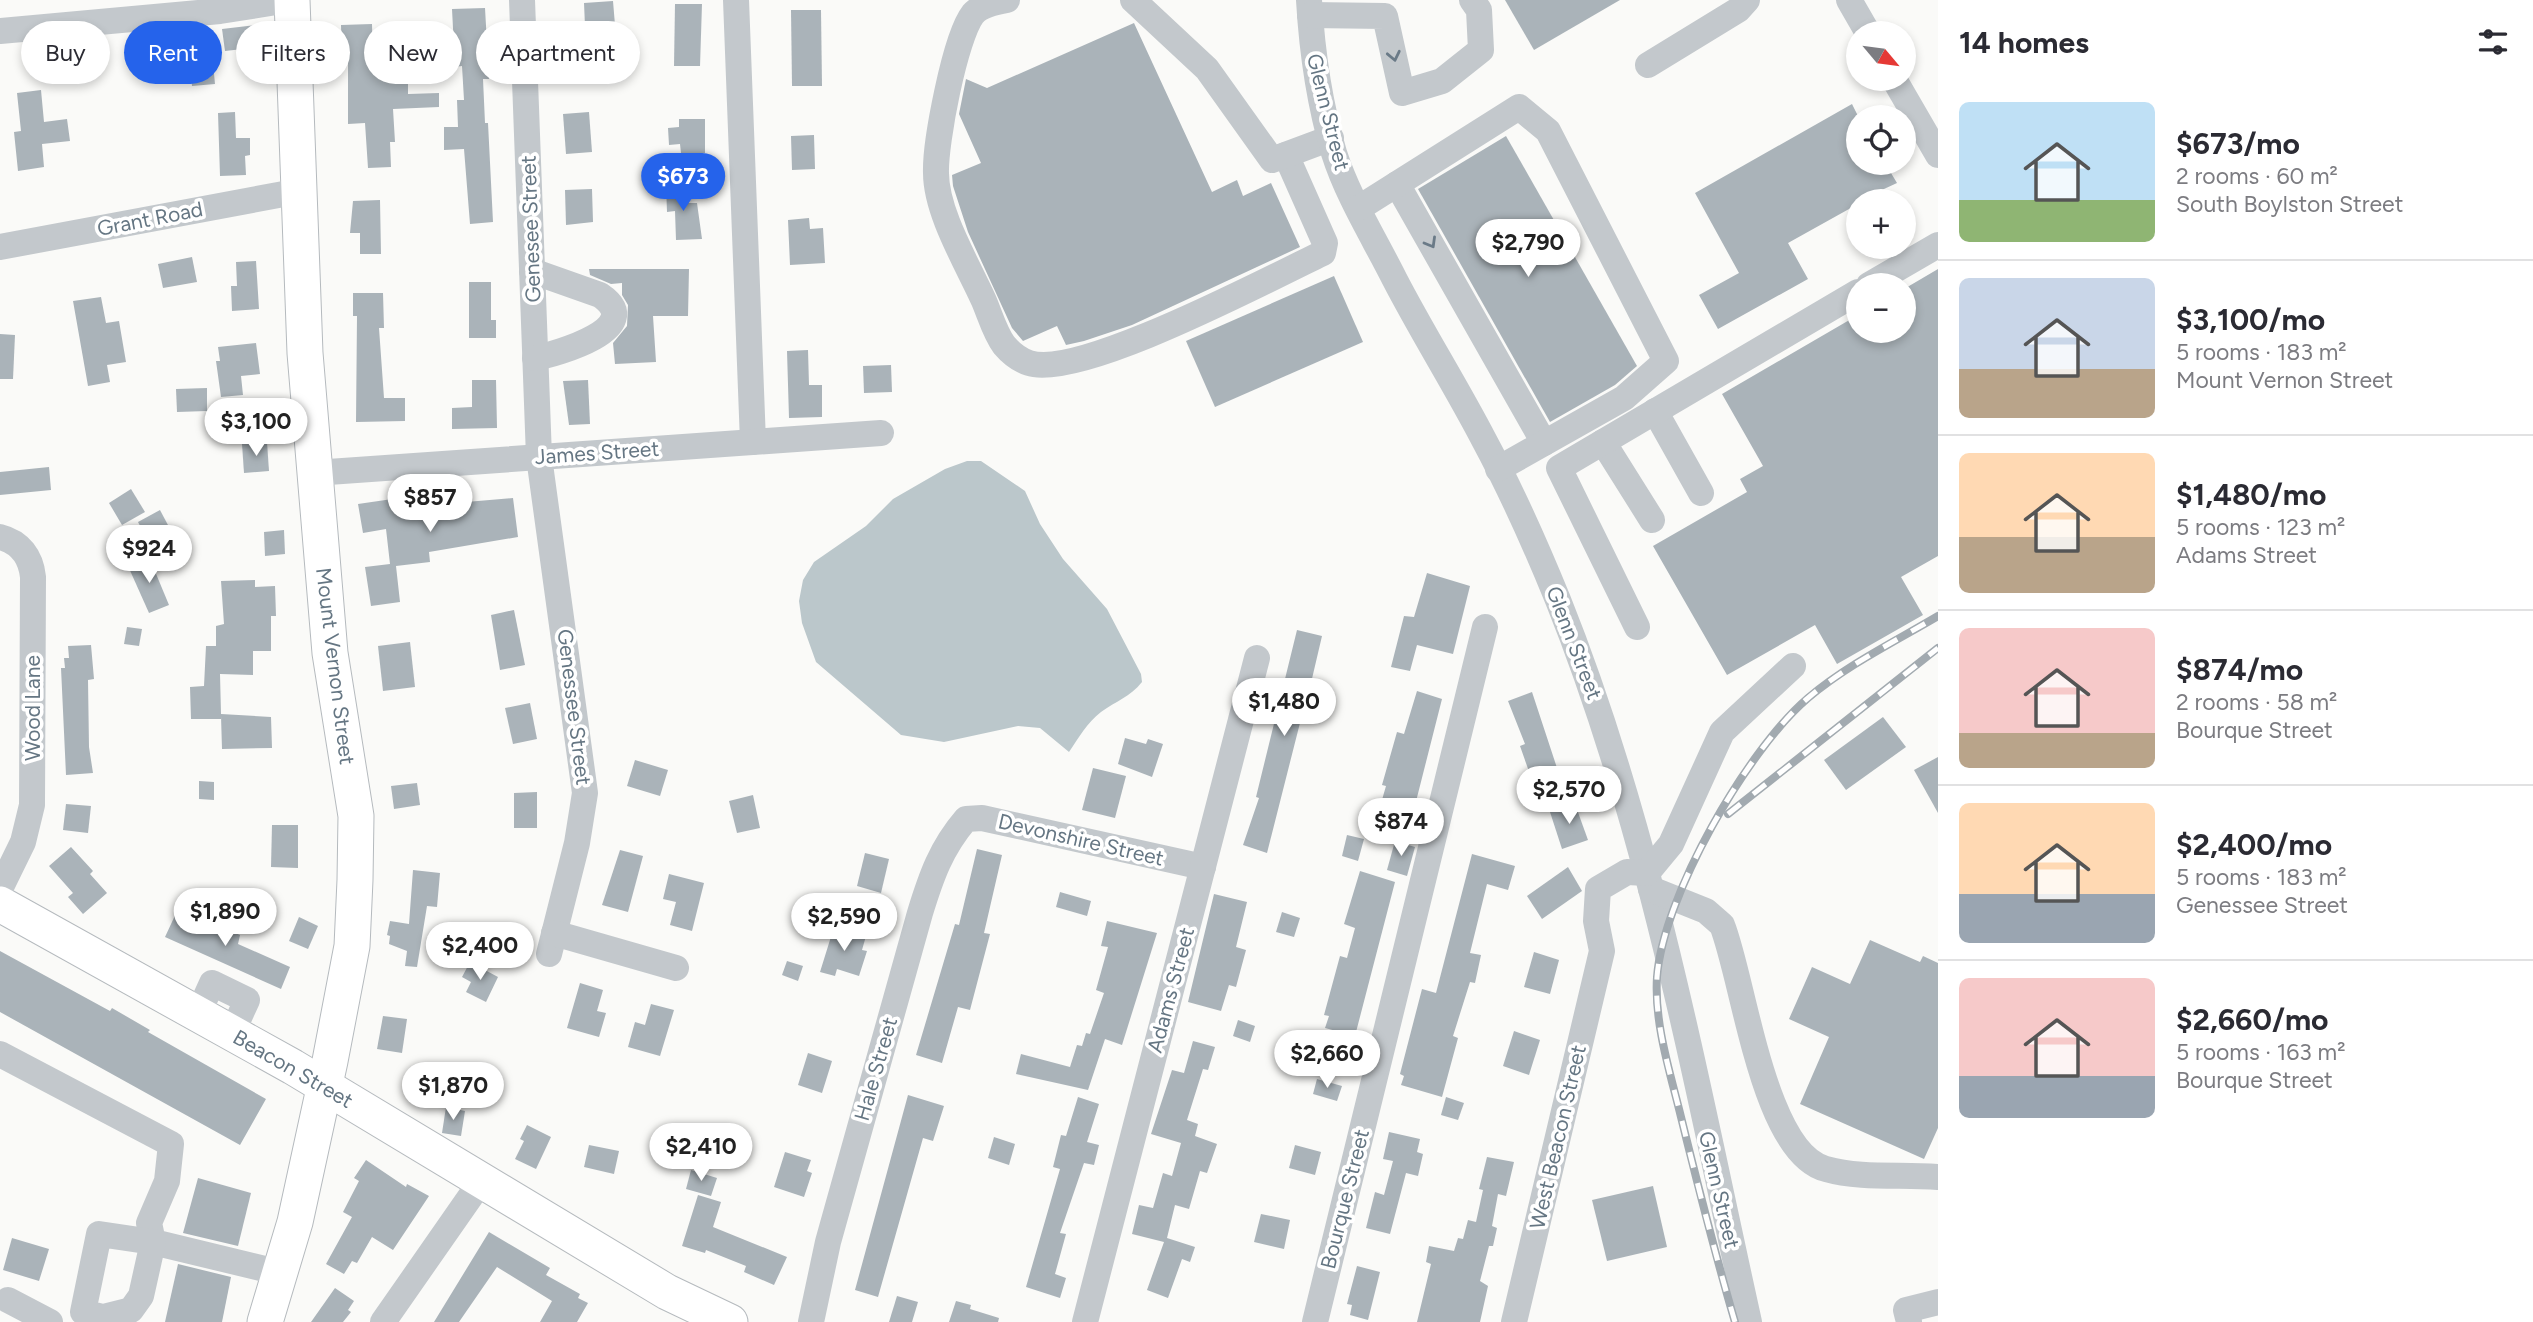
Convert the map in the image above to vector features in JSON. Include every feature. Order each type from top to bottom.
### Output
[{"type":"main road","name":"Mount Vernon Street","points":[[265,1322],[281,1273],[325,1086],[352,946],[356,816],[330,653],[304,353],[300,191],[290,0]]},
{"type":"main road","name":"Beacon Street","points":[[0,901],[325,1086],[667,1292],[730,1322]]},
{"type":"street","points":[[0,31],[220,11],[290,0]]},
{"type":"street","name":"Genesee Street","points":[[522,0],[539,457]]},
{"type":"street","points":[[736,0],[753,442]]},
{"type":"street","points":[[1007,0],[983,7],[969,22],[960,46],[940,135],[936,173],[939,195],[947,219],[1003,343],[1022,360],[1044,366],[1063,364],[1105,351],[1323,253],[1325,243],[1286,155]]},
{"type":"street","points":[[1133,0],[1207,69],[1272,160],[1331,138]]},
{"type":"street","points":[[1309,8],[1386,8],[1402,93],[1442,80],[1481,50],[1479,10],[1472,0]]},
{"type":"street","points":[[1648,65],[1738,10],[1747,0]]},
{"type":"street","points":[[1849,0],[1861,21]]},
{"type":"street","name":"Glenn Street","points":[[1309,8],[1317,84],[1331,138],[1359,208],[1499,469],[1558,599],[1605,725],[1649,881],[1749,1322]]},
{"type":"street","points":[[1901,91],[1938,155]]},
{"type":"street","points":[[1359,208],[1519,107],[1549,131],[1666,361],[1624,398],[1499,469]]},
{"type":"street","points":[[1397,184],[1544,443]]},
{"type":"street","name":"Grant Road","points":[[0,247],[300,191]]},
{"type":"street","points":[[1890,273],[1938,245]]},
{"type":"street","points":[[532,271],[600,295],[609,303],[612,314],[609,326],[591,341],[536,358]]},
{"type":"street","points":[[1637,627],[1559,468],[1846,299]]},
{"type":"street","points":[[1655,411],[1701,492]]},
{"type":"street","name":"James Street","points":[[314,473],[881,433]]},
{"type":"street","points":[[1603,442],[1652,520]]},
{"type":"street","name":"Genessee Street","points":[[539,457],[585,793],[578,843],[552,944],[676,968]]},
{"type":"street","name":"Wood Lane","points":[[0,537],[17,544],[31,562],[33,633],[32,805],[23,842],[0,901]]},
{"type":"street","name":"Bourque Street","points":[[1315,1322],[1485,627]]},
{"type":"street","name":"Adams Street","points":[[1085,1322],[1257,658]]},
{"type":"street","points":[[1793,666],[1722,732],[1671,844],[1649,881],[1706,911],[1722,925],[1759,1063],[1786,1134],[1803,1158],[1824,1169],[1857,1174],[1938,1177]]},
{"type":"street","name":"Devonshire Street","points":[[961,825],[966,819],[982,818],[1203,867]]},
{"type":"street","name":"Hale Street","points":[[811,1322],[828,1242],[920,913],[935,865],[951,835],[961,825]]},
{"type":"street","name":"West Beacon Street","points":[[1514,1322],[1602,951],[1596,921],[1598,889],[1627,872],[1649,881]]},
{"type":"street","points":[[0,1054],[171,1144],[167,1181],[149,1223],[153,1242],[141,1296],[131,1310],[103,1317],[81,1317],[99,1234],[153,1242],[281,1273]]},
{"type":"street","points":[[383,1322],[482,1180]]},
{"type":"street","points":[[8,1300],[50,1322]]},
{"type":"street","points":[[1909,1322],[1906,1310],[1938,1302]]},
{"type":"shaded area","points":[[967,461],[981,461],[1025,491],[1040,524],[1063,559],[1107,609],[1141,674],[1142,682],[1128,695],[1096,716],[1069,752],[1040,728],[1018,726],[944,742],[901,735],[816,662],[802,623],[799,601],[803,580],[814,562],[866,526],[893,499],[945,469]]},
{"type":"building","points":[[1505,0],[1620,0],[1534,50]]},
{"type":"building","points":[[613,1],[615,21],[585,21],[584,3]]},
{"type":"building","points":[[675,4],[702,4],[700,66],[674,66]]},
{"type":"building","points":[[485,8],[486,21],[476,21],[476,84],[483,84],[493,222],[470,224],[464,149],[444,150],[444,127],[458,127],[457,100],[464,100],[462,21],[453,21],[452,9]]},
{"type":"building","points":[[791,10],[821,10],[822,86],[792,86]]},
{"type":"building","points":[[1134,23],[1212,192],[1237,180],[1243,196],[1271,183],[1300,247],[1132,325],[1066,345],[1057,326],[1023,341],[1012,328],[968,232],[953,186],[952,175],[981,163],[959,114],[966,79],[987,88]]},
{"type":"building","points":[[364,24],[364,84],[408,84],[408,94],[439,93],[439,107],[393,109],[395,142],[390,142],[391,167],[368,168],[365,123],[348,124],[350,25]]},
{"type":"building","points":[[236,27],[236,50],[225,51],[222,29]]},
{"type":"building","points":[[41,90],[44,122],[67,119],[70,141],[42,144],[44,167],[18,171],[14,132],[21,131],[17,93]]},
{"type":"building","points":[[1846,107],[1846,175],[1892,175],[1897,183],[1884,189],[1846,189],[1846,211],[1788,243],[1808,279],[1718,329],[1699,295],[1739,273],[1695,193]]},
{"type":"building","points":[[235,112],[236,138],[250,138],[250,155],[245,156],[246,175],[220,176],[218,113]]},
{"type":"building","points":[[589,112],[592,152],[566,154],[563,114]]},
{"type":"building","points":[[679,119],[705,119],[705,153],[681,153],[680,144],[669,145],[668,128],[679,127]]},
{"type":"building","points":[[814,135],[815,169],[792,170],[791,136]]},
{"type":"building","points":[[1506,136],[1637,366],[1615,385],[1550,422],[1418,189]]},
{"type":"building","points":[[685,183],[686,203],[697,203],[702,239],[676,240],[675,211],[667,212],[666,184]]},
{"type":"building","points":[[592,189],[593,222],[566,225],[565,190]]},
{"type":"building","points":[[380,200],[381,254],[360,254],[360,233],[350,233],[353,201]]},
{"type":"building","points":[[809,218],[810,229],[823,228],[825,263],[790,265],[788,220]]},
{"type":"building","points":[[192,257],[197,282],[163,288],[158,264]]},
{"type":"building","points":[[256,261],[259,309],[232,311],[231,286],[237,286],[236,262]]},
{"type":"building","points":[[589,269],[689,269],[688,316],[653,316],[656,362],[615,364],[613,343],[627,326],[628,305],[622,295],[622,283],[611,284],[590,275]]},
{"type":"building","points":[[1938,269],[1938,556],[1901,577],[1923,615],[1837,664],[1815,625],[1727,675],[1653,546],[1747,492],[1740,479],[1763,466],[1722,394],[1846,322],[1846,343],[1916,343],[1916,282]]},
{"type":"building","points":[[1334,276],[1363,342],[1215,407],[1186,341]]},
{"type":"building","points":[[469,282],[491,282],[491,320],[496,320],[496,338],[469,338]]},
{"type":"building","points":[[353,293],[383,293],[384,328],[379,328],[384,398],[405,398],[405,421],[356,422],[357,316],[353,316]]},
{"type":"building","points":[[101,297],[106,323],[119,321],[126,362],[107,365],[110,382],[88,386],[73,301]]},
{"type":"building","points":[[0,334],[15,335],[13,379],[0,379]]},
{"type":"building","points":[[256,343],[260,374],[241,376],[243,395],[221,397],[216,361],[220,361],[218,347]]},
{"type":"building","points":[[808,350],[809,385],[822,385],[822,417],[789,418],[787,351]]},
{"type":"building","points":[[891,365],[892,392],[864,393],[863,366]]},
{"type":"building","points":[[472,380],[496,380],[497,428],[452,429],[452,408],[472,407]]},
{"type":"building","points":[[588,380],[590,424],[569,425],[563,381]]},
{"type":"building","points":[[207,388],[207,411],[177,412],[176,389]]},
{"type":"building","points":[[267,442],[269,471],[244,473],[242,444]]},
{"type":"building","points":[[49,467],[51,490],[0,495],[0,472]]},
{"type":"building","points":[[131,489],[145,512],[122,525],[109,503]]},
{"type":"building","points":[[406,497],[408,507],[513,498],[518,537],[429,552],[430,562],[396,566],[400,602],[371,606],[365,567],[390,564],[386,529],[363,533],[358,504]]},
{"type":"building","points":[[160,510],[169,527],[147,539],[138,522]]},
{"type":"building","points":[[284,530],[285,554],[265,556],[264,532]]},
{"type":"building","points":[[149,557],[169,605],[149,613],[128,566]]},
{"type":"building","points":[[1427,573],[1470,586],[1453,654],[1417,645],[1410,671],[1391,667],[1404,616],[1414,617]]},
{"type":"building","points":[[255,580],[255,587],[275,586],[276,616],[271,616],[271,651],[253,651],[253,675],[220,674],[221,714],[271,717],[272,748],[222,749],[221,716],[221,719],[191,719],[190,687],[204,686],[206,646],[216,646],[216,626],[224,624],[221,581]]},
{"type":"building","points":[[514,610],[525,665],[500,670],[491,615]]},
{"type":"building","points":[[127,627],[142,629],[139,646],[124,644]]},
{"type":"building","points":[[1297,630],[1322,636],[1307,700],[1317,703],[1312,718],[1302,715],[1267,853],[1243,845],[1259,798],[1256,797]]},
{"type":"building","points":[[410,642],[415,687],[383,691],[378,646]]},
{"type":"building","points":[[91,645],[94,679],[88,680],[89,747],[93,773],[66,775],[61,668],[65,668],[64,658],[69,658],[68,646]]},
{"type":"building","points":[[1417,691],[1442,699],[1408,833],[1375,824],[1386,786],[1382,785],[1397,732],[1404,734]]},
{"type":"building","points":[[1532,692],[1559,774],[1533,783],[1520,746],[1525,744],[1508,701]]},
{"type":"building","points":[[530,703],[537,739],[513,744],[505,708]]},
{"type":"building","points":[[1883,717],[1906,747],[1846,790],[1824,760]]},
{"type":"building","points":[[1125,738],[1146,744],[1148,739],[1163,744],[1152,777],[1118,764]]},
{"type":"building","points":[[1938,757],[1938,813],[1914,770]]},
{"type":"building","points":[[635,760],[668,770],[660,796],[627,786]]},
{"type":"building","points":[[1093,768],[1126,776],[1115,818],[1082,810]]},
{"type":"building","points":[[199,781],[214,782],[214,800],[199,799]]},
{"type":"building","points":[[417,783],[420,805],[394,809],[391,786]]},
{"type":"building","points":[[537,792],[537,828],[514,828],[514,793]]},
{"type":"building","points":[[753,795],[760,828],[737,833],[729,801]]},
{"type":"building","points":[[66,804],[91,806],[88,833],[63,830]]},
{"type":"building","points":[[1575,804],[1588,840],[1562,849],[1550,812]]},
{"type":"building","points":[[272,825],[298,825],[298,868],[271,867]]},
{"type":"building","points":[[1347,835],[1364,839],[1358,861],[1342,856]]},
{"type":"building","points":[[1395,841],[1415,847],[1407,876],[1387,870]]},
{"type":"building","points":[[71,847],[93,871],[90,874],[107,893],[83,914],[68,897],[73,893],[49,866]]},
{"type":"building","points":[[977,849],[1002,855],[984,933],[990,934],[970,1010],[958,1007],[942,1063],[916,1055],[955,924],[959,925]]},
{"type":"building","points":[[620,850],[643,856],[628,912],[602,905]]},
{"type":"building","points":[[865,853],[889,859],[881,893],[857,886]]},
{"type":"building","points":[[1472,854],[1515,866],[1508,890],[1487,884],[1470,953],[1481,955],[1475,983],[1470,982],[1453,1036],[1458,1038],[1442,1097],[1401,1085],[1404,1076],[1400,1074],[1422,989],[1436,993]]},
{"type":"building","points":[[1568,867],[1582,891],[1542,919],[1527,896]]},
{"type":"building","points":[[413,870],[440,873],[437,907],[427,906],[417,967],[405,966],[407,951],[389,944],[390,936],[387,935],[390,921],[409,924]]},
{"type":"building","points":[[1360,871],[1395,882],[1355,1036],[1325,1028],[1329,1016],[1324,1015],[1340,956],[1347,958],[1355,928],[1344,924]]},
{"type":"building","points":[[669,874],[704,883],[692,931],[670,925],[676,902],[663,899]]},
{"type":"building","points":[[1060,892],[1091,901],[1087,916],[1056,907]]},
{"type":"building","points":[[1214,894],[1247,902],[1236,947],[1246,950],[1236,987],[1229,985],[1221,1011],[1188,1002]]},
{"type":"building","points":[[178,909],[240,935],[238,944],[290,967],[281,989],[165,937]]},
{"type":"building","points":[[1282,912],[1300,918],[1294,937],[1276,932]]},
{"type":"building","points":[[299,917],[318,926],[308,949],[289,941]]},
{"type":"building","points":[[1107,921],[1157,933],[1122,1045],[1105,1039],[1088,1090],[1016,1074],[1021,1054],[1070,1067],[1077,1045],[1082,1046],[1086,1033],[1090,1034],[1104,993],[1096,990],[1108,947],[1101,946]]},
{"type":"building","points":[[834,927],[866,936],[862,950],[867,951],[859,976],[837,969],[835,976],[820,972]]},
{"type":"building","points":[[1870,940],[1920,962],[1923,956],[1938,963],[1938,1128],[1924,1159],[1800,1104],[1829,1037],[1789,1019],[1812,967],[1850,984]]},
{"type":"building","points":[[0,951],[110,1011],[112,1008],[150,1030],[148,1032],[266,1099],[240,1145],[0,1012]]},
{"type":"building","points":[[1534,952],[1559,960],[1550,994],[1524,987]]},
{"type":"building","points":[[787,961],[803,966],[798,981],[782,975]]},
{"type":"building","points":[[470,962],[498,977],[486,1002],[466,992],[471,982],[462,977]]},
{"type":"building","points":[[580,983],[603,990],[597,1011],[606,1013],[599,1037],[567,1028]]},
{"type":"building","points":[[651,1004],[674,1010],[660,1056],[628,1047],[635,1022],[645,1025]]},
{"type":"building","points":[[383,1016],[407,1019],[402,1053],[377,1049]]},
{"type":"building","points":[[1238,1020],[1255,1026],[1250,1042],[1233,1036]]},
{"type":"building","points":[[1514,1031],[1540,1040],[1529,1075],[1503,1066]]},
{"type":"building","points":[[1193,1041],[1215,1047],[1208,1070],[1203,1069],[1187,1120],[1198,1124],[1195,1136],[1217,1144],[1207,1173],[1200,1171],[1189,1209],[1175,1205],[1167,1238],[1195,1247],[1190,1262],[1182,1259],[1168,1298],[1147,1290],[1164,1242],[1132,1234],[1139,1205],[1153,1208],[1163,1173],[1172,1176],[1181,1143],[1151,1134],[1172,1070],[1184,1073]]},
{"type":"building","points":[[808,1053],[832,1061],[822,1093],[798,1085]]},
{"type":"building","points":[[1317,1079],[1342,1086],[1337,1101],[1313,1094]]},
{"type":"building","points":[[908,1095],[944,1106],[933,1141],[923,1138],[878,1297],[855,1290]]},
{"type":"building","points":[[1078,1097],[1099,1104],[1087,1142],[1099,1145],[1094,1165],[1084,1163],[1060,1233],[1066,1234],[1055,1274],[1066,1278],[1060,1298],[1026,1287],[1060,1169],[1053,1167],[1061,1135],[1066,1136]]},
{"type":"building","points":[[1446,1097],[1464,1103],[1458,1120],[1441,1115]]},
{"type":"building","points":[[446,1107],[465,1111],[461,1136],[442,1133]]},
{"type":"building","points":[[527,1125],[551,1137],[536,1169],[515,1159],[524,1141],[520,1139]]},
{"type":"building","points":[[1389,1132],[1420,1139],[1417,1152],[1423,1154],[1418,1176],[1406,1173],[1390,1234],[1366,1228],[1375,1192],[1384,1195],[1393,1161],[1383,1159]]},
{"type":"building","points":[[994,1137],[1015,1144],[1009,1165],[988,1158]]},
{"type":"building","points":[[589,1145],[619,1151],[614,1174],[584,1167]]},
{"type":"building","points":[[1295,1145],[1321,1152],[1315,1175],[1289,1168]]},
{"type":"building","points":[[785,1152],[811,1160],[807,1171],[812,1173],[804,1197],[774,1187]]},
{"type":"building","points":[[1487,1157],[1514,1162],[1506,1196],[1498,1194],[1492,1226],[1497,1228],[1493,1246],[1489,1246],[1480,1281],[1488,1286],[1480,1322],[1417,1322],[1431,1264],[1426,1262],[1429,1246],[1454,1251],[1458,1238],[1463,1239],[1468,1220],[1476,1222],[1483,1190],[1479,1189]]},
{"type":"building","points":[[366,1160],[406,1187],[407,1184],[429,1196],[393,1250],[372,1237],[357,1263],[352,1261],[344,1274],[326,1264],[352,1217],[343,1212],[359,1181],[354,1178]]},
{"type":"building","points":[[691,1170],[717,1178],[711,1196],[686,1189]]},
{"type":"building","points":[[198,1178],[251,1193],[238,1246],[183,1233]]},
{"type":"building","points":[[1653,1186],[1667,1247],[1607,1261],[1592,1200]]},
{"type":"building","points":[[698,1195],[721,1202],[713,1227],[787,1257],[774,1285],[744,1272],[746,1266],[706,1250],[705,1253],[682,1246]]},
{"type":"building","points":[[1261,1214],[1290,1220],[1284,1249],[1254,1242]]},
{"type":"building","points":[[489,1232],[550,1268],[546,1275],[580,1294],[578,1298],[588,1303],[577,1322],[540,1322],[552,1301],[497,1267],[459,1322],[434,1322]]},
{"type":"building","points":[[12,1238],[49,1249],[39,1281],[3,1270]]},
{"type":"building","points":[[178,1264],[231,1277],[222,1322],[165,1322]]},
{"type":"building","points":[[1357,1266],[1380,1272],[1368,1320],[1350,1315],[1352,1305],[1347,1304]]},
{"type":"building","points":[[335,1288],[354,1301],[348,1310],[351,1312],[343,1322],[311,1322]]},
{"type":"building","points":[[897,1296],[918,1302],[912,1322],[889,1322]]},
{"type":"building","points":[[956,1301],[971,1305],[970,1309],[999,1318],[998,1322],[949,1322]]},
{"type":"railway","points":[[1735,1322],[1664,1047],[1657,994],[1663,944],[1691,867],[1712,827],[1735,788],[1784,722],[1808,698],[1839,675],[1938,616]]},
{"type":"railway","points":[[1728,814],[1938,648]]}]
